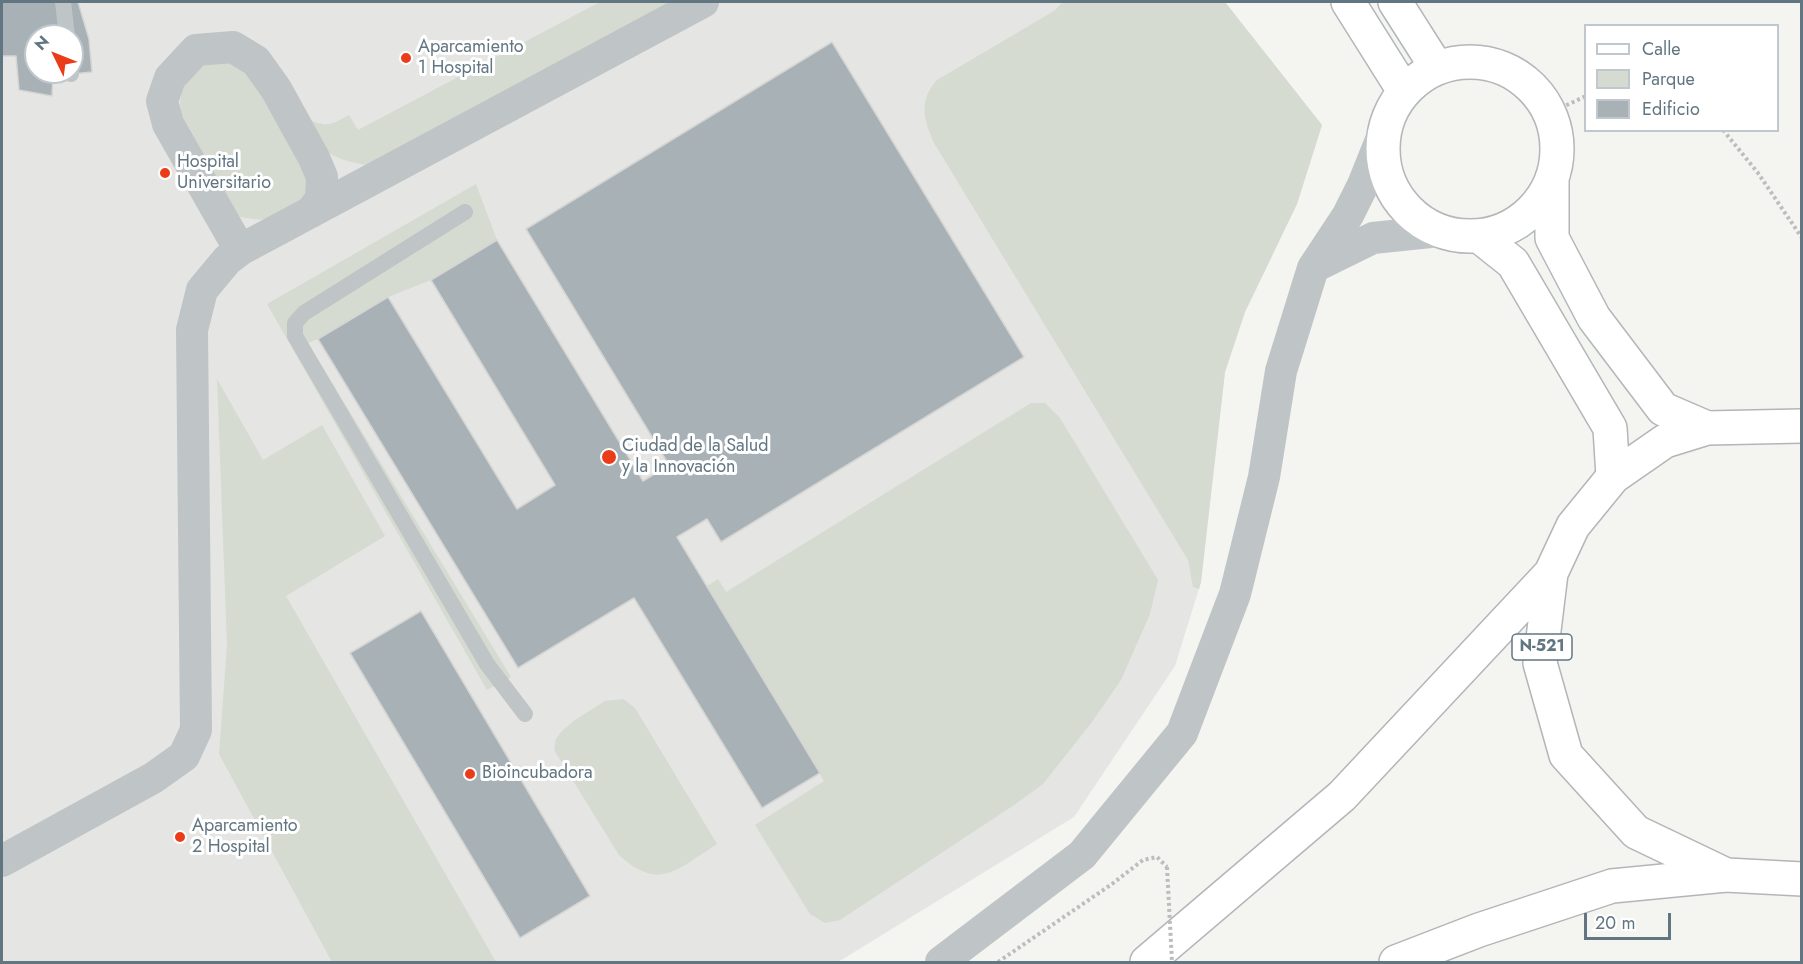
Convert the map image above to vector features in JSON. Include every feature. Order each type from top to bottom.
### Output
[{"type":"main road","points":[[1348,2],[1404,92]]},
{"type":"main road","points":[[1395,2],[1437,68]]},
{"type":"main road","points":[[1462,62],[1489,64],[1514,74],[1535,90],[1550,113],[1556,134],[1557,157],[1552,178],[1541,200],[1524,218],[1502,230],[1479,236],[1459,236],[1440,231],[1413,216],[1394,194],[1383,166],[1383,135],[1390,112],[1404,92],[1419,78],[1437,68],[1462,62]]},
{"type":"main road","points":[[1552,178],[1552,238],[1594,318],[1663,409],[1707,428]]},
{"type":"main road","points":[[1479,236],[1513,263],[1610,428],[1614,477]]},
{"type":"main road","name":"N-521","points":[[1147,963],[1342,796],[1551,573],[1573,526],[1614,477],[1665,441],[1707,428],[1802,426]]},
{"type":"main road","name":"N-521","points":[[1551,573],[1540,663],[1566,755],[1636,832],[1726,875]]},
{"type":"main road","name":"N-521","points":[[1396,963],[1479,930],[1612,886],[1726,875],[1802,879]]},
{"type":"street","points":[[2,861],[153,778],[184,756],[196,730],[192,330],[202,290],[227,260],[240,250],[703,2]]},
{"type":"street","points":[[240,250],[168,124],[162,101],[170,78],[196,50],[233,47],[256,61],[276,89],[315,158],[322,177],[321,199],[311,213]]},
{"type":"street","points":[[941,963],[1082,855],[1182,733],[1235,594],[1264,477],[1281,371],[1313,268],[1348,215],[1383,135]]},
{"type":"street","points":[[315,158],[330,168],[347,173],[377,176]]},
{"type":"street","points":[[1313,268],[1373,238],[1440,231]]},
{"type":"street","points":[[916,963],[1011,909]]},
{"type":"lane","points":[[63,2],[66,24]]},
{"type":"lane","points":[[465,212],[304,313],[295,323],[296,336],[487,664],[525,714]]},
{"type":"path","points":[[1550,113],[1584,97]]},
{"type":"path","points":[[1725,132],[1758,173],[1802,238]]},
{"type":"path","points":[[998,963],[1143,860],[1157,857],[1167,867],[1172,963]]},
{"type":"shaded area","name":"Ciudad de la Salud y la Innovación","points":[[2,2],[1225,2],[1322,125],[1297,204],[1245,312],[1225,372],[1201,582],[1175,666],[1074,817],[838,962],[2,962]]},
{"type":"green space","points":[[600,2],[685,2],[367,165],[344,160],[327,152],[315,138],[303,117],[317,123],[331,124],[349,115],[358,130]]},
{"type":"green space","points":[[1063,2],[1225,2],[1322,125],[1297,204],[1245,312],[1225,372],[1199,589],[1193,587],[1188,560],[934,143],[926,118],[927,95],[937,80],[1054,11]]},
{"type":"green space","points":[[219,59],[248,64],[309,179],[305,194],[297,206],[267,220],[240,217],[228,205],[182,119],[181,92],[190,75]]},
{"type":"green space","points":[[476,184],[497,240],[431,280],[388,297],[308,343],[511,677],[487,690],[267,304]]},
{"type":"green space","points":[[217,379],[263,460],[322,425],[385,536],[286,596],[496,962],[332,962],[219,754],[227,645]]},
{"type":"green space","points":[[1031,403],[1045,403],[1060,418],[1158,580],[1150,614],[1121,680],[1092,722],[1043,784],[840,920],[825,923],[810,914],[755,825],[824,781],[707,586],[718,579],[726,592]]},
{"type":"green space","points":[[623,699],[635,708],[717,844],[669,873],[658,875],[646,873],[619,855],[554,750],[556,739],[575,720],[605,701]]},
{"type":"building","points":[[2,2],[78,2],[89,39],[92,72],[84,73],[84,24],[24,24],[24,84],[53,84],[52,96],[19,90],[16,56],[2,56]]},
{"type":"building","points":[[832,42],[1024,357],[721,542],[707,519],[677,537],[820,773],[762,808],[634,598],[518,668],[318,339],[388,297],[517,509],[555,485],[431,280],[497,240],[643,481],[669,465],[526,229]]},
{"type":"building","name":"Bioincubadora","points":[[421,611],[590,896],[520,938],[350,653]]},
{"type":"place","name":"Aparcamiento 1 Hospital","points":[[406,58]]},
{"type":"place","name":"Hospital Universitario","points":[[165,173]]},
{"type":"place","name":"Ciudad de la Salud y la Innovación","points":[[609,457]]},
{"type":"place","name":"Bioincubadora","points":[[470,774]]},
{"type":"place","name":"Aparcamiento 2 Hospital","points":[[180,837]]}]
